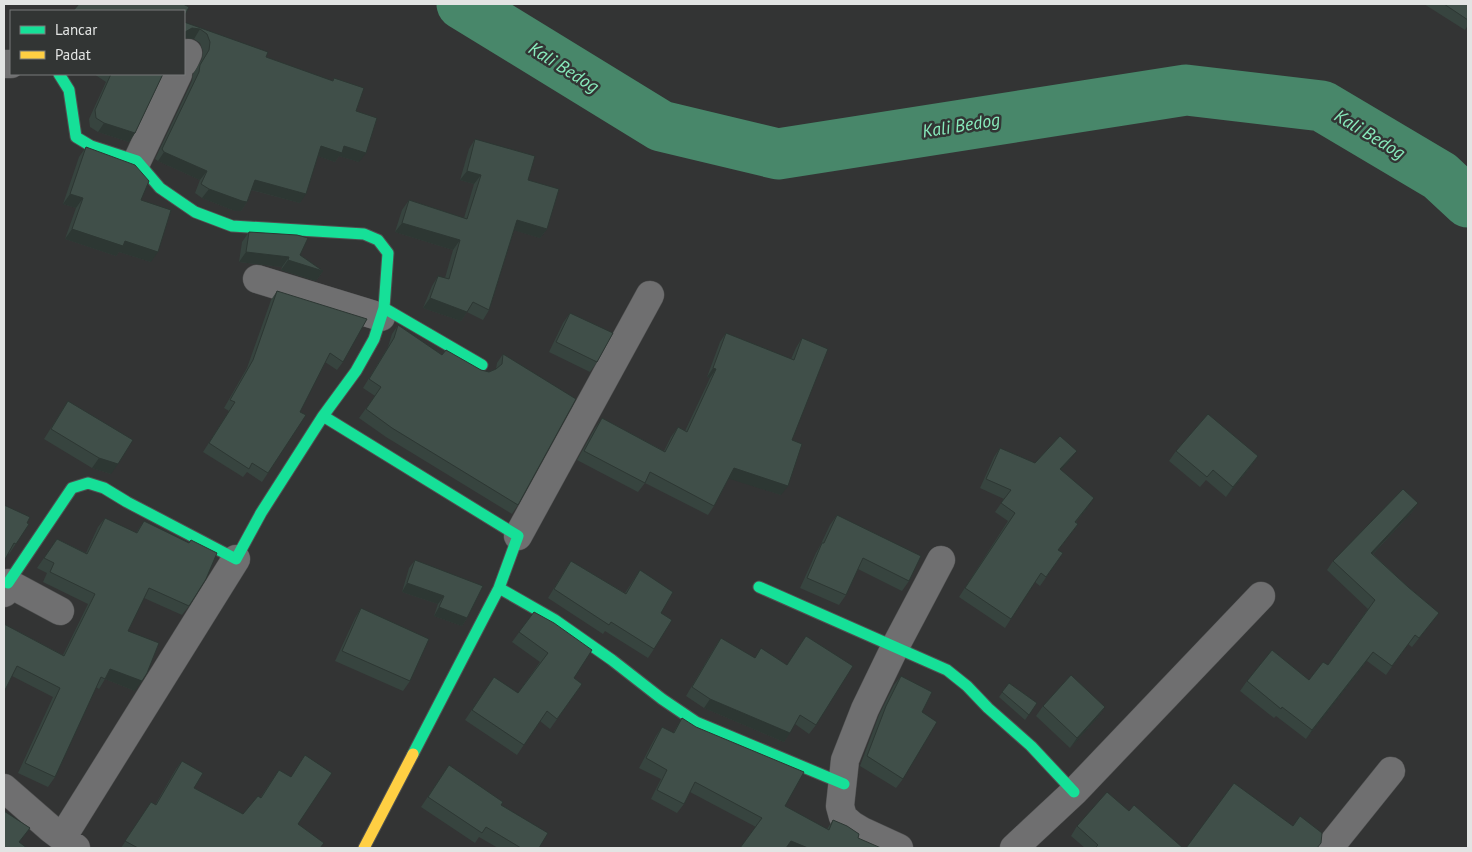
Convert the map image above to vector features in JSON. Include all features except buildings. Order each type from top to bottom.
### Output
[{"type":"street","points":[[4,788],[69,843],[236,559],[261,513],[323,416],[356,370],[374,339],[383,313],[388,253],[378,240],[364,234],[232,226],[195,212],[160,188],[137,161],[91,146],[76,137],[69,90],[60,75]]},
{"type":"street","points":[[137,161],[177,75]]},
{"type":"street","points":[[257,280],[383,313],[482,365]]},
{"type":"street","points":[[364,848],[498,588],[518,536],[650,295]]},
{"type":"street","points":[[323,416],[518,536]]},
{"type":"street","points":[[60,611],[6,588],[72,488],[88,484],[104,488],[236,559]]},
{"type":"street","points":[[899,848],[862,831],[843,817],[840,806],[844,784],[845,760],[895,647],[941,560]]},
{"type":"street","points":[[759,587],[947,670],[967,686],[988,708],[1031,746],[1074,792]]},
{"type":"street","points":[[498,588],[555,620],[696,722],[844,784]]},
{"type":"street","points":[[1014,848],[1074,792],[1261,596]]},
{"type":"street","points":[[1329,848],[1391,772]]},
{"type":"waterway","name":"Kali Bedog","points":[[462,4],[661,126],[778,154],[1186,90],[1322,106],[1440,176],[1468,202]]},
{"type":"traffic: fast","points":[[60,75],[69,90],[76,137],[91,146],[137,161],[160,188],[195,212],[232,226],[364,234],[378,240],[388,253],[384,308],[482,365]]},
{"type":"traffic: fast","points":[[8,583],[72,488],[88,483],[104,488],[236,559],[261,513],[323,416],[356,371],[374,339],[384,308]]},
{"type":"traffic: fast","points":[[323,416],[518,536],[499,588],[413,754]]},
{"type":"traffic: fast","points":[[759,587],[947,670],[967,686],[988,708],[1031,746],[1074,792]]},
{"type":"traffic: fast","points":[[499,588],[555,620],[696,722],[844,784]]},
{"type":"traffic: slow","points":[[364,848],[413,754]]}]
